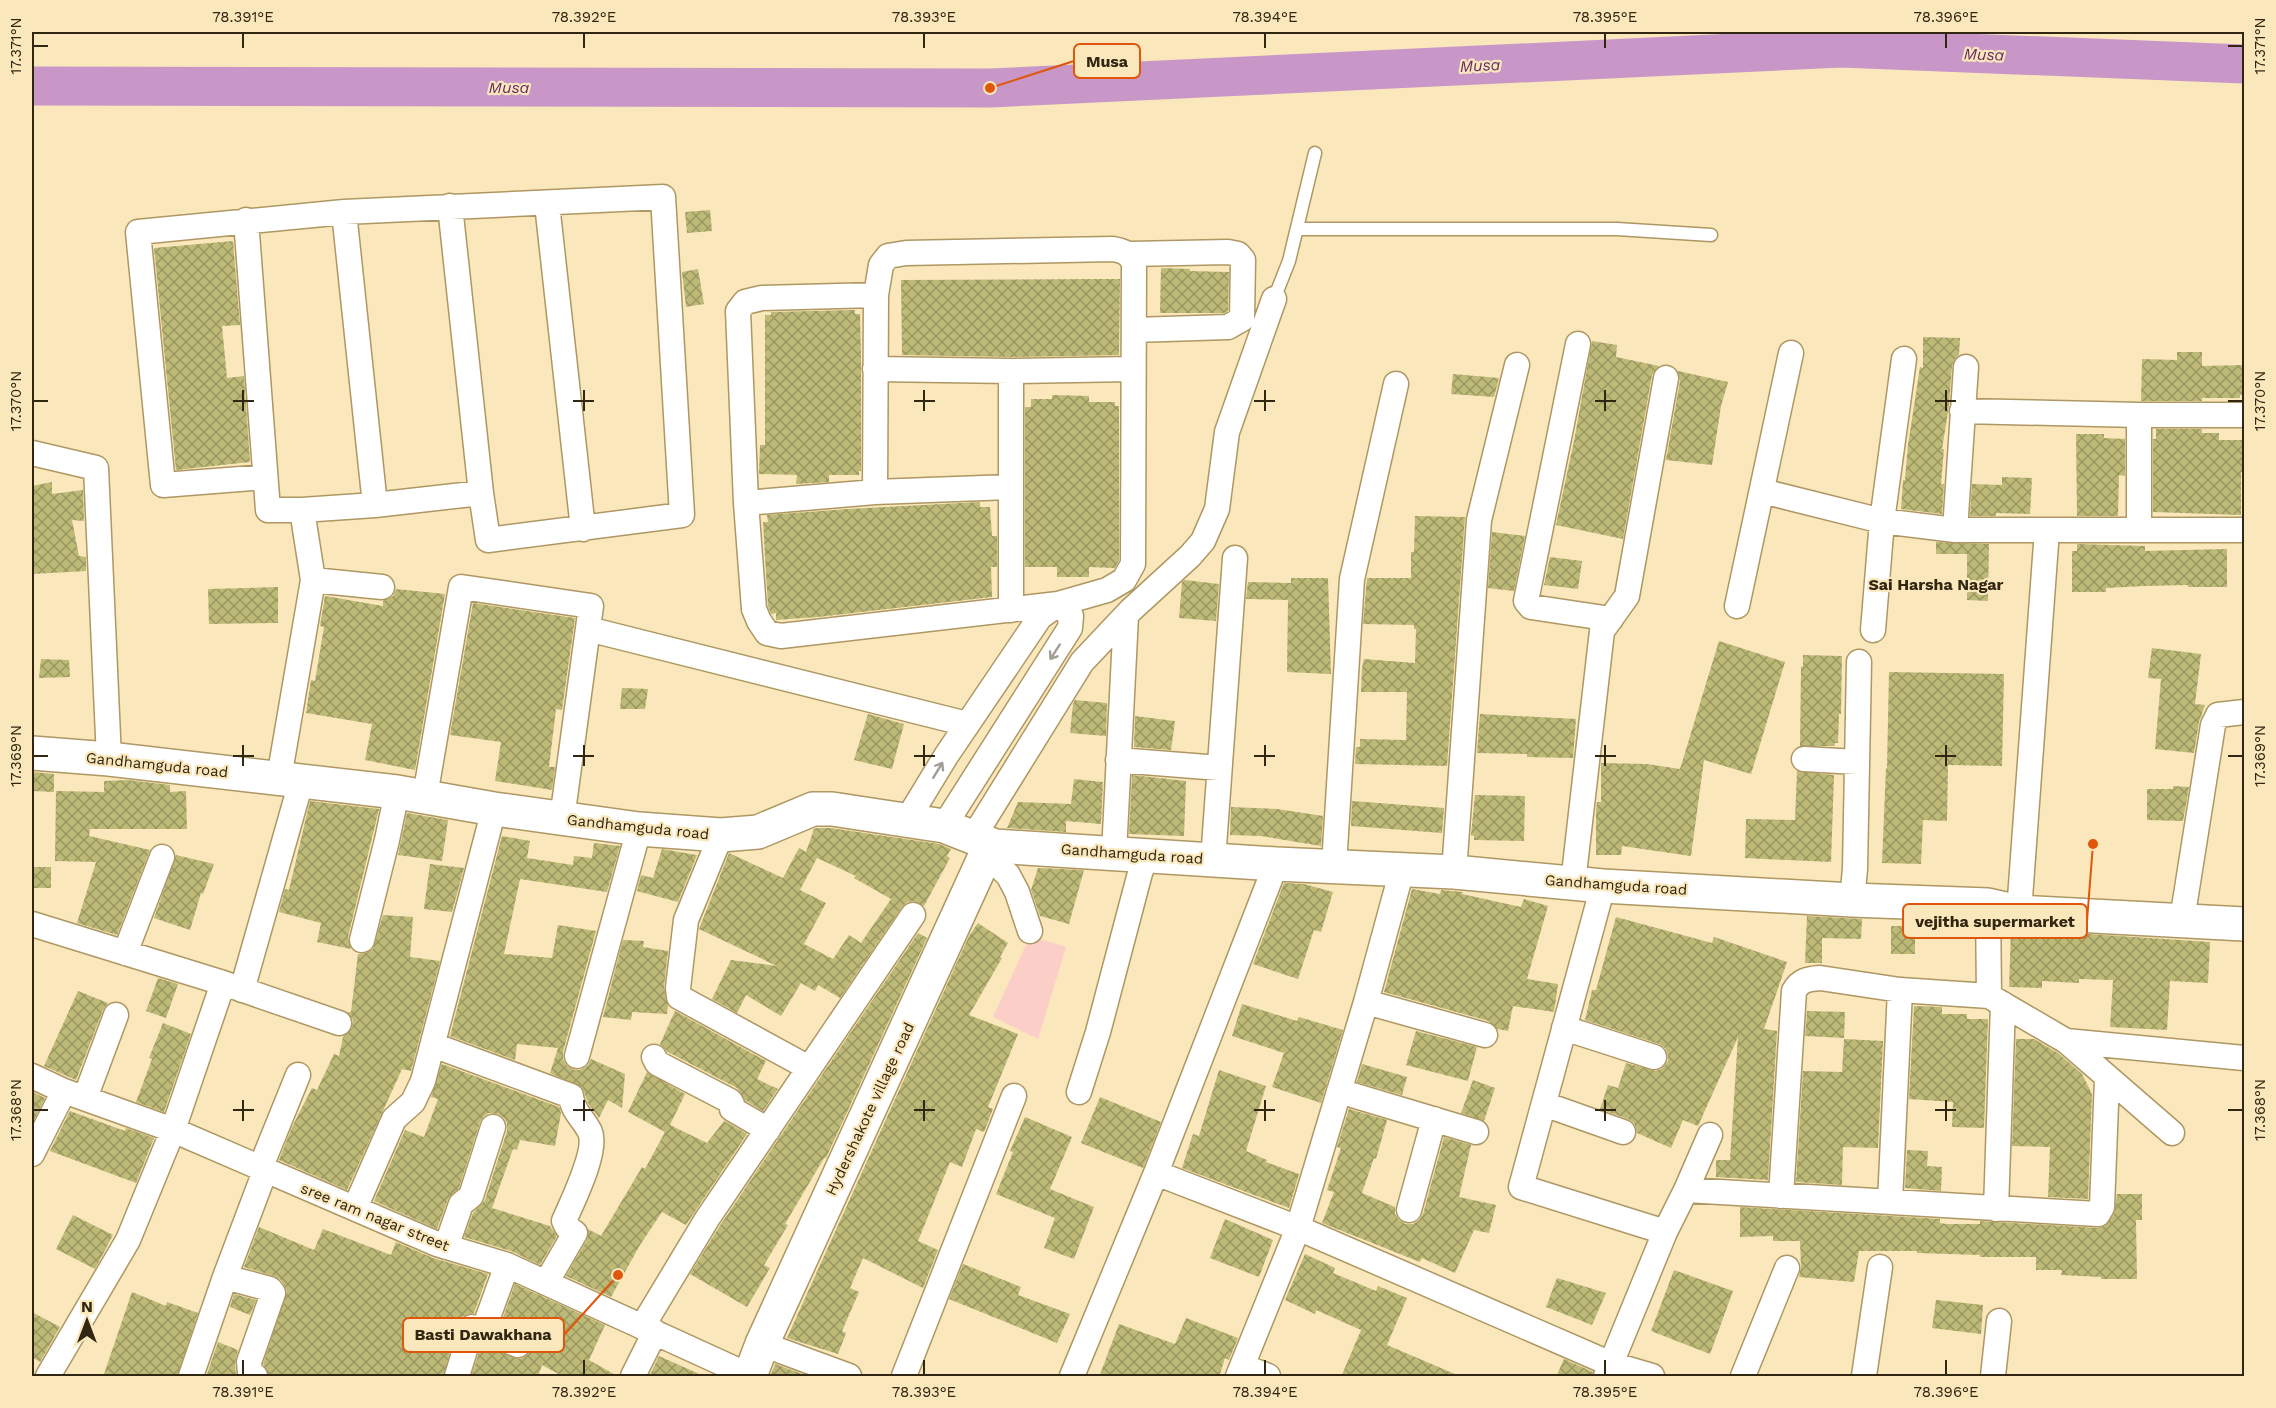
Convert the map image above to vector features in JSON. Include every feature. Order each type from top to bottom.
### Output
[{"type":"street","points":[[265,477],[163,485],[138,232],[344,212],[450,206],[547,204],[663,197],[682,515],[488,540],[450,206]]},
{"type":"street","points":[[547,204],[582,529]]},
{"type":"street","points":[[344,212],[375,505]]},
{"type":"street","points":[[246,220],[268,510],[375,505],[481,493]]},
{"type":"street","points":[[875,492],[876,295],[881,265],[888,256],[906,253],[1113,249],[1130,254],[1228,252],[1238,254],[1243,260],[1242,319],[1236,323],[1228,327],[1134,330]]},
{"type":"street","points":[[876,295],[762,298],[745,302],[738,311],[746,503],[754,609],[767,633],[781,636],[1058,604],[1107,590],[1124,580],[1133,564],[1134,263],[1130,254]]},
{"type":"street","points":[[975,841],[1082,662],[1203,541],[1217,509],[1227,432],[1274,300]]},
{"type":"street","points":[[1578,344],[1526,601],[1531,607],[1611,619]]},
{"type":"street","points":[[1737,606],[1791,353]]},
{"type":"street","points":[[1873,630],[1882,521],[1904,359]]},
{"type":"street","points":[[1454,872],[1479,520],[1517,365]]},
{"type":"street","points":[[1955,530],[1966,367]]},
{"type":"street","points":[[875,369],[1011,371],[1132,369]]},
{"type":"street","points":[[1011,371],[1011,610]]},
{"type":"street","points":[[1665,1232],[1521,1187],[1564,1028],[1588,884],[1602,631],[1626,596],[1666,378]]},
{"type":"street","points":[[1334,866],[1352,579],[1396,384]]},
{"type":"street","points":[[1962,411],[2139,416],[2244,416]]},
{"type":"street","points":[[2139,416],[2139,530]]},
{"type":"street","points":[[32,453],[96,468],[109,759]]},
{"type":"street","points":[[746,503],[875,492],[1010,487]]},
{"type":"street","points":[[1762,491],[1882,521],[1955,530],[2244,530]]},
{"type":"street","points":[[48,1377],[128,1240],[233,986],[290,780],[313,580],[302,510]]},
{"type":"street","points":[[1996,1209],[1996,1000],[2003,908],[2047,530]]},
{"type":"street","points":[[1214,860],[1235,558]]},
{"type":"street","points":[[313,580],[382,587]]},
{"type":"street","points":[[362,940],[411,794],[461,587],[591,606],[562,819]]},
{"type":"street","points":[[975,841],[1070,628],[1071,616],[1058,604]]},
{"type":"street","points":[[907,820],[967,724],[1040,616],[1058,604]]},
{"type":"street","points":[[1114,853],[1126,616]]},
{"type":"street","points":[[588,629],[967,724]]},
{"type":"street","points":[[1852,900],[1855,869],[1859,662]]},
{"type":"street","points":[[2182,920],[2213,725],[2218,715],[2244,712]]},
{"type":"street","name":"Gandhamguda road","points":[[32,753],[109,759],[411,794],[494,809],[639,829],[722,835],[758,832],[813,809],[832,809],[907,820],[975,841],[1114,853],[1276,864],[1454,872],[1588,884],[2244,924]]},
{"type":"street","points":[[1804,759],[1857,762]]},
{"type":"street","points":[[1118,760],[1219,768]]},
{"type":"street","points":[[355,1208],[394,1119],[413,1102],[423,1081],[494,809]]},
{"type":"street","points":[[577,1056],[639,829]]},
{"type":"street","points":[[722,835],[686,920],[678,988],[679,997],[809,1068]]},
{"type":"street","points":[[975,841],[1008,875],[1017,892],[1030,931]]},
{"type":"street","name":"Hydershakote village road","points":[[750,1376],[975,841]]},
{"type":"street","points":[[1079,1092],[1147,855]]},
{"type":"street","points":[[125,953],[162,857]]},
{"type":"street","points":[[1072,1377],[1156,1173],[1276,864]]},
{"type":"street","points":[[1269,1377],[1240,1371],[1298,1228],[1366,1002],[1402,870]]},
{"type":"street","points":[[633,1377],[648,1330],[707,1219],[914,915]]},
{"type":"street","points":[[32,924],[233,986],[339,1023]]},
{"type":"street","points":[[1781,1196],[1794,991],[1798,984],[1808,979],[1820,978],[1900,990],[1996,1000],[2066,1041],[2172,1133]]},
{"type":"street","points":[[1890,1202],[1900,990]]},
{"type":"street","points":[[1366,1002],[1485,1035]]},
{"type":"street","points":[[32,1154],[75,1095],[116,1015]]},
{"type":"street","points":[[1564,1028],[1654,1057]]},
{"type":"street","points":[[2066,1041],[2244,1058]]},
{"type":"street","points":[[433,1045],[571,1096],[572,1104],[591,1135],[591,1148],[564,1221],[567,1227],[575,1233],[546,1283]]},
{"type":"street","points":[[654,1057],[657,1063],[730,1101],[732,1109],[768,1130]]},
{"type":"street","points":[[191,1377],[298,1075]]},
{"type":"street","name":"sree ram nagar street","points":[[32,1076],[75,1095],[172,1130],[446,1247],[507,1265],[750,1376]]},
{"type":"street","points":[[1686,1190],[2098,1214],[2102,1207],[2107,1078]]},
{"type":"street","points":[[1340,1091],[1476,1132]]},
{"type":"street","points":[[904,1377],[1014,1096]]},
{"type":"street","points":[[1544,1104],[1623,1132]]},
{"type":"street","points":[[1409,1210],[1434,1119]]},
{"type":"street","points":[[446,1247],[461,1204],[471,1196],[493,1127]]},
{"type":"street","points":[[1608,1370],[1665,1232],[1710,1135]]},
{"type":"street","points":[[1156,1173],[1298,1228],[1608,1370],[1652,1377]]},
{"type":"street","points":[[483,1331],[507,1265]]},
{"type":"street","points":[[1864,1377],[1880,1267]]},
{"type":"street","points":[[1743,1377],[1786,1268]]},
{"type":"street","points":[[225,1277],[270,1289],[273,1293],[249,1362],[251,1375]]},
{"type":"street","points":[[1993,1377],[1999,1321]]},
{"type":"street","points":[[457,1377],[472,1327],[518,1345]]},
{"type":"street","points":[[762,1344],[849,1377]]},
{"type":"lane","points":[[1274,300],[1289,261],[1315,153]]},
{"type":"lane","points":[[1297,229],[1617,229],[1711,235]]},
{"type":"shaded area","points":[[1030,936],[1066,947],[1038,1039],[993,1017]]},
{"type":"building","points":[[710,210],[712,231],[687,233],[685,212]]},
{"type":"building","points":[[233,241],[240,325],[222,326],[227,378],[244,376],[250,462],[176,470],[154,248]]},
{"type":"building","points":[[1161,268],[1229,272],[1228,311],[1224,313],[1160,313]]},
{"type":"building","points":[[698,269],[704,304],[686,307],[682,272]]},
{"type":"building","points":[[1120,279],[1119,355],[1011,357],[902,355],[901,280]]},
{"type":"building","points":[[855,310],[855,314],[860,314],[861,471],[859,475],[829,475],[829,482],[796,484],[797,475],[759,474],[760,445],[765,445],[765,315],[771,315],[771,312]]},
{"type":"building","points":[[1923,337],[1960,338],[1959,355],[1952,366],[1949,406],[1942,449],[1944,449],[1941,484],[1944,484],[1942,514],[1901,509],[1903,480],[1905,480],[1920,367],[1923,368]]},
{"type":"building","points":[[1592,341],[1617,345],[1616,357],[1659,366],[1652,375],[1623,539],[1556,525]]},
{"type":"building","points":[[2177,352],[2202,352],[2202,366],[2244,365],[2244,395],[2240,395],[2240,398],[2202,398],[2202,401],[2141,401],[2142,359],[2177,360]]},
{"type":"building","points":[[1678,371],[1728,382],[1721,406],[1712,465],[1666,460],[1680,381]]},
{"type":"building","points":[[1453,374],[1499,378],[1494,397],[1451,394]]},
{"type":"building","points":[[1052,395],[1089,396],[1089,402],[1115,402],[1115,406],[1119,406],[1119,560],[1115,568],[1089,567],[1089,577],[1057,577],[1057,567],[1025,567],[1025,407],[1031,407],[1031,399],[1052,399]]},
{"type":"building","points":[[2156,429],[2202,429],[2202,433],[2219,433],[2219,440],[2244,440],[2241,515],[2153,512],[2153,439],[2156,439]]},
{"type":"building","points":[[2076,434],[2104,434],[2104,438],[2125,439],[2125,476],[2119,475],[2118,516],[2077,516]]},
{"type":"building","points":[[2002,477],[2032,478],[2030,514],[1996,513],[1996,516],[1970,516],[1972,484],[2002,485]]},
{"type":"building","points":[[52,482],[52,494],[83,490],[84,521],[72,520],[79,556],[86,557],[86,571],[32,574],[32,486]]},
{"type":"building","points":[[980,502],[980,507],[990,507],[992,536],[997,536],[997,567],[991,567],[992,597],[818,617],[776,620],[776,613],[771,614],[768,606],[763,522],[768,522],[767,515]]},
{"type":"building","points":[[1415,516],[1465,517],[1447,766],[1355,764],[1356,747],[1360,747],[1360,739],[1406,740],[1407,692],[1361,692],[1362,668],[1364,659],[1415,663],[1416,629],[1414,625],[1363,624],[1367,578],[1411,578]]},
{"type":"building","points":[[1492,532],[1525,536],[1514,591],[1488,588]]},
{"type":"building","points":[[1936,542],[1989,544],[1988,601],[1967,600],[1967,554],[1936,554]]},
{"type":"building","points":[[2077,544],[2145,546],[2145,551],[2227,549],[2227,587],[2145,586],[2106,588],[2106,592],[2072,592],[2072,551],[2077,551]]},
{"type":"building","points":[[1550,557],[1582,561],[1578,589],[1544,585]]},
{"type":"building","points":[[1291,578],[1328,578],[1331,674],[1287,672],[1288,600],[1246,599],[1248,582],[1291,583]]},
{"type":"building","points":[[1185,580],[1219,584],[1216,621],[1179,618],[1182,582]]},
{"type":"building","points":[[278,587],[278,623],[209,624],[208,589]]},
{"type":"building","points":[[396,589],[445,594],[415,770],[365,760],[372,724],[306,713],[311,680],[315,681],[324,627],[320,626],[325,596],[383,606],[383,601],[393,596]]},
{"type":"building","points":[[473,603],[575,618],[562,710],[556,709],[549,767],[555,767],[552,790],[495,781],[501,742],[450,735]]},
{"type":"building","points":[[1719,641],[1785,662],[1751,774],[1704,760],[1691,856],[1622,846],[1621,855],[1596,855],[1596,810],[1597,802],[1601,802],[1601,763],[1647,764],[1680,769]]},
{"type":"building","points":[[2152,648],[2201,654],[2195,704],[2205,705],[2199,722],[2194,753],[2155,749],[2161,679],[2148,678]]},
{"type":"building","points":[[1803,655],[1842,656],[1841,714],[1839,714],[1838,743],[1834,746],[1800,746]]},
{"type":"building","points":[[41,659],[69,660],[70,677],[39,678]]},
{"type":"building","points":[[1889,672],[2004,674],[2002,766],[1948,765],[1947,821],[1923,820],[1921,864],[1882,863]]},
{"type":"building","points":[[622,688],[648,689],[645,709],[620,709]]},
{"type":"building","points":[[1075,700],[1107,703],[1106,736],[1070,733]]},
{"type":"building","points":[[868,714],[904,724],[892,769],[854,760]]},
{"type":"building","points":[[1480,714],[1576,719],[1573,758],[1477,753]]},
{"type":"building","points":[[1135,716],[1175,721],[1171,750],[1134,747]]},
{"type":"building","points":[[1797,771],[1834,775],[1831,862],[1745,858],[1746,819],[1795,820]]},
{"type":"building","points":[[32,772],[54,774],[54,792],[32,791]]},
{"type":"building","points":[[1132,775],[1186,781],[1184,836],[1129,834]]},
{"type":"building","points":[[1074,779],[1103,782],[1101,824],[1066,821],[1066,832],[1007,828],[1018,802],[1071,804]]},
{"type":"building","points":[[128,780],[170,785],[170,792],[186,791],[187,829],[90,829],[89,836],[150,850],[117,935],[77,923],[96,862],[55,861],[56,791],[104,792],[104,781]]},
{"type":"building","points":[[2173,786],[2189,787],[2183,821],[2147,820],[2147,789],[2173,789]]},
{"type":"building","points":[[1475,795],[1525,796],[1524,841],[1474,840],[1474,836],[1471,835]]},
{"type":"building","points":[[310,801],[379,809],[348,937],[351,949],[317,942],[321,923],[279,912],[285,889],[289,890]]},
{"type":"building","points":[[1352,801],[1444,808],[1442,833],[1351,826]]},
{"type":"building","points":[[1231,807],[1277,809],[1323,816],[1321,846],[1261,836],[1230,835]]},
{"type":"building","points":[[407,813],[448,820],[442,861],[398,855]]},
{"type":"building","points":[[831,828],[939,844],[951,849],[947,856],[950,858],[924,906],[913,901],[907,902],[902,907],[840,998],[818,985],[815,991],[801,983],[781,1016],[746,995],[737,1013],[712,999],[731,960],[777,966],[699,929],[729,853],[783,878],[799,848],[806,852],[814,829]],"holes":[[[817,858],[856,876],[854,878],[891,899],[861,943],[849,935],[833,959],[804,944],[826,903],[800,890]]]},
{"type":"building","points":[[502,836],[530,841],[527,858],[573,865],[574,856],[592,858],[594,843],[620,846],[607,892],[520,879],[504,954],[552,958],[558,925],[596,931],[563,1059],[567,1066],[574,1070],[587,1066],[591,1059],[625,1074],[622,1108],[608,1100],[599,1118],[588,1103],[582,1087],[550,1073],[558,1048],[517,1044],[515,1060],[450,1036]]},
{"type":"building","points":[[662,849],[697,855],[678,902],[637,891],[641,875],[653,878]]},
{"type":"building","points":[[176,855],[214,864],[203,894],[201,893],[190,930],[154,918]]},
{"type":"building","points":[[430,864],[464,868],[452,912],[424,909]]},
{"type":"building","points":[[32,867],[51,867],[51,888],[32,888]]},
{"type":"building","points":[[1038,868],[1084,870],[1069,924],[1040,916],[1031,890]]},
{"type":"building","points":[[1284,883],[1304,884],[1333,892],[1321,932],[1314,930],[1298,979],[1253,964]]},
{"type":"building","points":[[1412,889],[1440,894],[1441,890],[1463,892],[1462,894],[1521,907],[1524,899],[1548,906],[1527,979],[1558,984],[1554,1012],[1513,1006],[1508,1031],[1497,1029],[1489,1021],[1384,992]]},
{"type":"building","points":[[383,915],[413,917],[410,957],[440,961],[411,1071],[402,1069],[347,1190],[279,1160],[292,1127],[312,1088],[317,1090],[334,1054],[339,1056],[343,1037],[352,1028],[353,1020],[347,1012],[351,1012],[358,954],[373,949]]},
{"type":"building","points":[[1807,916],[1862,919],[1861,939],[1822,938],[1822,963],[1805,963]]},
{"type":"building","points":[[1616,917],[1712,943],[1714,937],[1787,962],[1764,1029],[1777,1031],[1768,1180],[1716,1177],[1716,1160],[1730,1160],[1738,1037],[1698,1126],[1683,1120],[1671,1148],[1637,1133],[1634,1123],[1628,1119],[1600,1109],[1608,1085],[1618,1088],[1626,1063],[1656,1071],[1663,1068],[1668,1061],[1665,1048],[1659,1044],[1585,1020],[1592,990],[1596,990]]},
{"type":"building","points":[[978,923],[1008,943],[1000,957],[1002,958],[969,1015],[1018,1034],[988,1107],[993,1109],[984,1132],[976,1129],[962,1167],[950,1162],[918,1241],[938,1250],[923,1288],[863,1258],[850,1288],[859,1292],[842,1331],[846,1333],[838,1354],[787,1338],[969,936]]},
{"type":"building","points":[[1891,926],[1915,926],[1915,954],[1891,954]]},
{"type":"building","points":[[2011,929],[2210,942],[2208,983],[2170,981],[2167,1030],[2110,1027],[2113,980],[2079,979],[2079,983],[2042,981],[2042,988],[2009,987]]},
{"type":"building","points":[[918,933],[927,938],[826,1158],[785,1224],[788,1225],[764,1265],[770,1268],[747,1307],[690,1274],[719,1227]]},
{"type":"building","points":[[623,940],[644,941],[643,947],[668,951],[664,987],[668,1006],[667,1014],[632,1012],[631,1020],[603,1017]]},
{"type":"building","points":[[158,978],[178,984],[166,1018],[146,1011]]},
{"type":"building","points":[[78,991],[108,1003],[103,1010],[76,1080],[44,1066]]},
{"type":"building","points":[[1242,1004],[1297,1021],[1299,1017],[1343,1030],[1321,1103],[1272,1087],[1284,1053],[1232,1036]]},
{"type":"building","points":[[1914,1006],[1942,1007],[1942,1014],[1967,1014],[1967,1019],[1988,1019],[1984,1128],[1952,1127],[1953,1102],[1909,1099]]},
{"type":"building","points":[[675,1011],[766,1061],[757,1079],[778,1089],[763,1111],[745,1100],[737,1088],[668,1052],[660,1044]]},
{"type":"building","points":[[1807,1011],[1845,1012],[1844,1038],[1805,1036]]},
{"type":"building","points":[[163,1023],[191,1034],[164,1112],[136,1102],[152,1059],[149,1058]]},
{"type":"building","points":[[1416,1031],[1477,1047],[1468,1081],[1406,1065]]},
{"type":"building","points":[[1844,1039],[1883,1041],[1878,1148],[1843,1147],[1842,1185],[1796,1182],[1803,1071],[1842,1072]]},
{"type":"building","points":[[2016,1039],[2034,1039],[2058,1053],[2082,1074],[2092,1094],[2088,1199],[2048,1197],[2050,1147],[2012,1146]]},
{"type":"building","points":[[442,1064],[559,1107],[561,1113],[555,1146],[520,1140],[517,1150],[513,1149],[492,1208],[550,1226],[557,1236],[540,1265],[511,1251],[464,1237],[473,1213],[485,1200],[507,1131],[507,1123],[498,1114],[489,1113],[480,1122],[459,1188],[448,1199],[437,1229],[374,1201],[405,1130],[424,1137],[438,1099],[431,1097]]},
{"type":"building","points":[[1362,1064],[1407,1077],[1402,1095],[1357,1082]]},
{"type":"building","points":[[1219,1070],[1266,1086],[1246,1151],[1267,1160],[1266,1162],[1299,1174],[1289,1208],[1182,1168],[1193,1134],[1199,1136]]},
{"type":"building","points":[[647,1072],[685,1094],[670,1125],[707,1143],[724,1121],[747,1134],[686,1225],[662,1212],[640,1245],[611,1297],[566,1276],[587,1240],[588,1229],[601,1236],[642,1167],[645,1169],[665,1132],[628,1112]]},
{"type":"building","points":[[1473,1080],[1495,1088],[1484,1121],[1461,1113]]},
{"type":"building","points":[[32,1092],[45,1098],[32,1124]]},
{"type":"building","points":[[1100,1097],[1161,1122],[1143,1168],[1081,1143]]},
{"type":"building","points":[[1349,1109],[1387,1120],[1376,1159],[1374,1158],[1362,1193],[1395,1207],[1395,1214],[1405,1224],[1413,1224],[1423,1214],[1444,1137],[1471,1145],[1459,1197],[1496,1205],[1489,1233],[1474,1230],[1455,1273],[1422,1258],[1420,1262],[1322,1223],[1334,1192],[1327,1190],[1341,1148],[1337,1147]]},
{"type":"building","points":[[70,1111],[125,1131],[126,1128],[154,1138],[136,1183],[50,1151]]},
{"type":"building","points":[[1025,1117],[1072,1137],[1050,1189],[1094,1207],[1074,1259],[1044,1248],[1055,1218],[996,1194],[1013,1152],[1010,1151]]},
{"type":"building","points":[[1907,1150],[1928,1151],[1927,1166],[1942,1167],[1941,1191],[1905,1188]]},
{"type":"building","points":[[2117,1194],[2142,1194],[2142,1220],[2136,1220],[2137,1279],[2101,1279],[2101,1277],[2061,1275],[2062,1270],[2036,1270],[2036,1257],[1980,1257],[1980,1255],[1917,1253],[1917,1251],[1859,1251],[1854,1282],[1799,1277],[1800,1241],[1773,1241],[1773,1236],[1740,1237],[1740,1207],[1940,1219],[1940,1223],[1946,1224],[1980,1224],[1980,1221],[2098,1228],[2105,1226],[2114,1214]]},
{"type":"building","points":[[73,1215],[113,1235],[95,1269],[56,1249]]},
{"type":"building","points":[[1225,1219],[1273,1240],[1259,1277],[1210,1258]]},
{"type":"building","points":[[259,1227],[314,1250],[323,1229],[391,1255],[396,1242],[433,1258],[488,1274],[474,1313],[463,1316],[458,1323],[443,1377],[269,1377],[263,1364],[287,1291],[281,1280],[274,1276],[244,1267]]},
{"type":"building","points":[[1305,1254],[1335,1268],[1333,1273],[1376,1291],[1378,1286],[1407,1298],[1387,1345],[1462,1377],[1341,1377],[1361,1330],[1316,1310],[1315,1314],[1285,1300]]},
{"type":"building","points":[[963,1264],[1021,1287],[1018,1295],[1070,1314],[1057,1343],[949,1299]]},
{"type":"building","points":[[1674,1270],[1733,1291],[1710,1354],[1651,1331]]},
{"type":"building","points":[[1557,1278],[1606,1293],[1592,1325],[1546,1307]]},
{"type":"building","points":[[515,1284],[605,1325],[589,1360],[619,1377],[564,1377],[542,1365],[538,1377],[478,1377],[472,1374],[481,1346],[520,1359],[531,1351],[532,1342],[529,1336],[501,1323]]},
{"type":"building","points":[[132,1292],[166,1306],[167,1302],[198,1313],[177,1377],[103,1377]]},
{"type":"building","points":[[234,1294],[256,1300],[250,1315],[230,1307]]},
{"type":"building","points":[[1936,1300],[1983,1305],[1981,1334],[1932,1328]]},
{"type":"building","points":[[32,1312],[60,1327],[40,1362],[32,1357]]},
{"type":"building","points":[[1186,1318],[1238,1338],[1229,1360],[1225,1358],[1219,1377],[1099,1377],[1119,1324],[1175,1344]]},
{"type":"building","points":[[218,1342],[238,1350],[235,1363],[236,1377],[206,1377]]},
{"type":"building","points":[[659,1356],[706,1377],[649,1377]]},
{"type":"building","points":[[1564,1359],[1593,1372],[1592,1377],[1556,1377]]},
{"type":"building","points":[[775,1364],[805,1375],[770,1377]]},
{"type":"waterway","name":"Musa","points":[[32,86],[990,88],[1841,48],[2244,64]]},
{"type":"place","name":"Musa","points":[[990,88]]},
{"type":"place","name":"vejitha supermarket","points":[[2093,844]]},
{"type":"place","name":"Basti Dawakhana","points":[[618,1275]]},
{"type":"district","name":"Sai Harsha Nagar","points":[[1936,584]]}]
